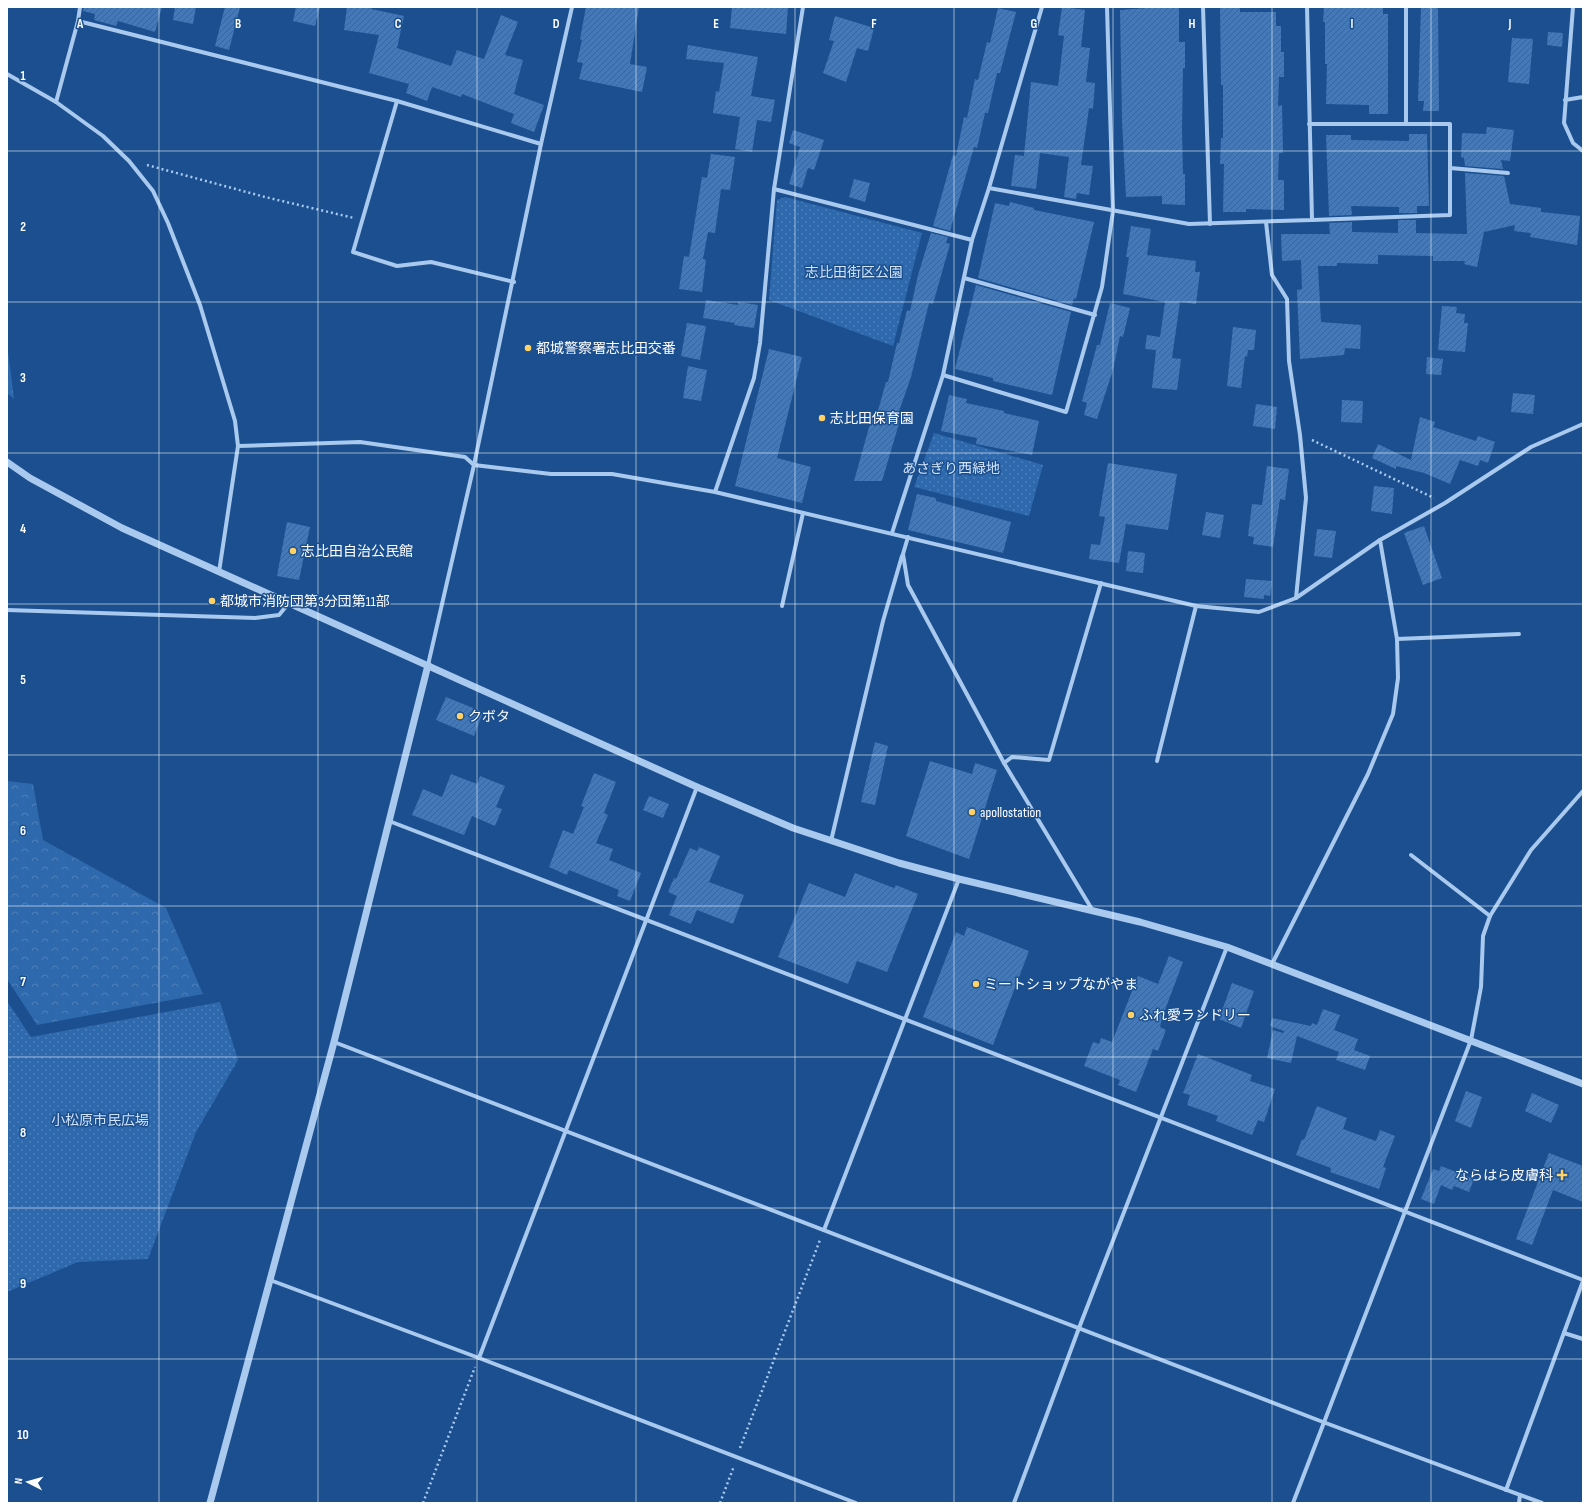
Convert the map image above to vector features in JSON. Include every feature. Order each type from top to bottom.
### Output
[{"type":"street","points":[[56,102],[78,21],[80,7]]},
{"type":"street","points":[[210,1503],[334,1042],[428,665],[474,465],[514,282],[541,144],[572,7]]},
{"type":"street","points":[[715,492],[754,378],[760,343],[774,189],[803,7]]},
{"type":"street","points":[[892,534],[943,375],[972,240],[989,188],[1042,7]]},
{"type":"street","points":[[943,375],[1066,412],[1096,315],[1102,287],[1113,211],[1107,7]]},
{"type":"street","points":[[1203,7],[1210,224]]},
{"type":"street","points":[[1307,7],[1312,220]]},
{"type":"street","points":[[1406,7],[1406,124]]},
{"type":"street","points":[[1573,7],[1564,123],[1572,143],[1583,151]]},
{"type":"street","points":[[78,21],[397,101],[541,144]]},
{"type":"street","points":[[7,74],[56,102],[103,136],[129,161],[156,197],[168,223],[197,297],[235,421],[238,446],[219,572]]},
{"type":"street","points":[[1565,100],[1583,97]]},
{"type":"street","points":[[397,101],[363,220],[352,252],[397,266],[431,262],[514,282]]},
{"type":"street","points":[[989,188],[1189,224],[1450,215],[1450,124],[1309,124]]},
{"type":"street","points":[[1450,168],[1508,173]]},
{"type":"street","points":[[774,189],[972,240]]},
{"type":"street","points":[[1266,222],[1272,275],[1286,299],[1289,361],[1300,435],[1306,498],[1296,598]]},
{"type":"street","points":[[964,278],[1096,315]]},
{"type":"street","points":[[238,446],[360,442],[465,458],[474,465],[551,474],[612,474],[715,492],[1196,606],[1259,612],[1296,598],[1380,540],[1445,503],[1531,447],[1583,424]]},
{"type":"street","points":[[7,462],[30,478],[122,528],[697,787],[793,828],[899,863],[959,879],[1140,922],[1227,948],[1583,1084]]},
{"type":"street","points":[[782,606],[803,513]]},
{"type":"street","points":[[832,841],[883,622],[908,537]]},
{"type":"street","points":[[1272,964],[1368,774],[1393,714],[1398,678],[1397,639],[1380,540]]},
{"type":"street","points":[[903,554],[908,585],[1004,763],[1093,911]]},
{"type":"street","points":[[1004,763],[1012,757],[1049,760],[1101,583]]},
{"type":"street","points":[[7,610],[255,618],[278,615],[288,604]]},
{"type":"street","points":[[1157,761],[1196,606]]},
{"type":"street","points":[[1397,639],[1520,634]]},
{"type":"street","points":[[479,1358],[697,787]]},
{"type":"street","points":[[1293,1503],[1471,1040],[1481,987],[1483,936],[1490,916],[1530,850],[1583,791]]},
{"type":"street","points":[[389,821],[1583,1280],[1506,1490]]},
{"type":"street","points":[[1411,855],[1490,916]]},
{"type":"street","points":[[824,1230],[959,879]]},
{"type":"street","points":[[1014,1503],[1079,1328],[1227,948]]},
{"type":"street","points":[[334,1042],[567,1130],[1323,1422],[1542,1503]]},
{"type":"street","points":[[270,1280],[479,1358],[856,1503]]},
{"type":"street","points":[[1564,1333],[1583,1339]]},
{"type":"street","points":[[1519,1503],[1520,1495]]},
{"type":"path","points":[[129,161],[363,220]]},
{"type":"path","points":[[1300,435],[1445,503]]},
{"type":"path","points":[[720,1503],[824,1230]]},
{"type":"path","points":[[423,1503],[479,1358]]},
{"type":"green space","name":"志比田街区公園","points":[[785,197],[922,233],[893,346],[769,300],[777,200]]},
{"type":"green space","points":[[7,343],[14,399],[7,393]]},
{"type":"green space","name":"あさぎり西緑地","points":[[934,433],[1043,465],[1029,516],[914,487]]},
{"type":"green space","points":[[7,781],[33,784],[43,840],[166,908],[203,994],[37,1025],[7,979]]},
{"type":"green space","name":"小松原市民広場","points":[[7,1001],[31,1037],[220,1002],[238,1060],[196,1132],[148,1259],[78,1262],[7,1292]]},
{"type":"building","points":[[84,7],[162,7],[155,32],[118,21],[116,26],[94,20],[95,14],[83,11]]},
{"type":"building","points":[[175,7],[196,7],[193,24],[173,20]]},
{"type":"building","points":[[225,7],[240,7],[229,50],[215,46]]},
{"type":"building","points":[[296,7],[320,7],[315,26],[293,21]]},
{"type":"building","points":[[347,7],[372,7],[371,9],[404,16],[397,48],[451,66],[457,50],[484,59],[501,15],[518,22],[505,55],[523,60],[514,94],[544,105],[534,132],[511,123],[514,114],[462,94],[461,97],[432,87],[427,101],[406,93],[409,84],[369,73],[379,35],[344,30]]},
{"type":"building","points":[[586,7],[639,7],[630,64],[647,67],[642,92],[579,79],[583,63],[577,62],[582,40],[580,39]]},
{"type":"building","points":[[732,7],[788,7],[786,34],[730,28]]},
{"type":"building","points":[[1062,7],[1085,10],[1081,47],[1090,48],[1086,82],[1095,83],[1093,109],[1089,108],[1081,165],[1093,166],[1089,195],[1077,193],[1076,199],[1064,197],[1069,157],[1040,153],[1036,189],[1011,186],[1015,155],[1024,156],[1031,82],[1058,86],[1064,36],[1058,35]]},
{"type":"building","points":[[1179,7],[1179,42],[1185,42],[1182,129],[1183,174],[1185,174],[1185,205],[1162,204],[1162,196],[1126,197],[1122,121],[1120,10]]},
{"type":"building","points":[[1220,7],[1240,7],[1240,12],[1276,12],[1276,26],[1281,26],[1281,52],[1284,52],[1284,77],[1279,77],[1278,106],[1282,105],[1283,153],[1279,153],[1278,180],[1284,180],[1284,210],[1246,209],[1246,212],[1223,212],[1224,164],[1220,164],[1221,138],[1223,138],[1223,85],[1221,85]]},
{"type":"building","points":[[1324,7],[1383,7],[1383,14],[1388,14],[1388,114],[1369,114],[1369,105],[1326,104],[1327,64],[1325,64],[1325,22],[1323,22]]},
{"type":"building","points":[[1421,7],[1438,7],[1439,111],[1423,111],[1424,101],[1418,101]]},
{"type":"building","points":[[998,8],[1016,12],[1000,73],[997,73],[988,113],[985,113],[977,148],[974,147],[950,231],[933,226],[953,155],[956,156],[964,117],[967,118],[975,79],[978,80],[987,42],[990,43]]},
{"type":"building","points":[[835,16],[874,28],[868,51],[857,48],[846,82],[823,73],[834,41],[829,40]]},
{"type":"building","points":[[1548,32],[1563,33],[1562,47],[1547,45]]},
{"type":"building","points":[[1512,38],[1533,39],[1529,84],[1508,82]]},
{"type":"building","points":[[688,45],[758,57],[751,96],[775,100],[771,122],[757,120],[752,152],[735,149],[740,117],[713,113],[716,91],[719,92],[724,63],[686,59]]},
{"type":"building","points":[[1487,127],[1514,130],[1510,161],[1501,160],[1503,169],[1465,166],[1464,158],[1461,157],[1462,133],[1486,134]]},
{"type":"building","points":[[793,130],[824,140],[814,170],[808,168],[802,188],[789,184],[800,147],[789,143]]},
{"type":"building","points":[[1409,134],[1427,134],[1429,206],[1417,206],[1417,213],[1399,213],[1399,207],[1351,206],[1352,215],[1329,216],[1326,135],[1351,135],[1351,140],[1409,141]]},
{"type":"building","points":[[711,154],[735,157],[730,190],[721,189],[715,233],[708,232],[703,259],[706,260],[702,292],[679,289],[684,256],[689,257],[702,177],[707,178]]},
{"type":"building","points":[[1465,173],[1504,176],[1510,204],[1541,208],[1541,212],[1580,216],[1577,245],[1530,237],[1531,233],[1514,231],[1515,225],[1484,232],[1477,267],[1464,264],[1465,261],[1433,261],[1433,256],[1378,255],[1378,264],[1337,263],[1337,266],[1318,266],[1321,322],[1361,325],[1360,349],[1345,348],[1344,355],[1300,359],[1297,290],[1302,289],[1301,260],[1282,261],[1281,234],[1330,234],[1329,223],[1352,222],[1352,232],[1398,233],[1398,220],[1416,220],[1416,233],[1467,234]]},
{"type":"building","points":[[854,179],[870,183],[865,202],[849,197]]},
{"type":"building","points":[[1010,202],[1034,208],[1034,210],[1094,222],[1076,299],[1074,298],[1072,305],[978,278],[995,203],[1009,206]]},
{"type":"building","points":[[1131,226],[1151,229],[1147,255],[1196,261],[1195,272],[1200,272],[1196,304],[1180,302],[1172,358],[1181,359],[1177,390],[1152,388],[1156,350],[1145,349],[1147,335],[1160,337],[1165,302],[1123,294],[1129,257],[1126,257]]},
{"type":"building","points":[[931,233],[948,237],[946,243],[950,244],[933,304],[929,303],[911,377],[896,420],[900,420],[882,481],[854,481],[873,413],[877,414],[886,382],[888,382],[897,343],[899,343],[907,310],[910,311],[918,275]]},
{"type":"building","points":[[976,285],[1071,312],[1052,395],[993,381],[993,378],[955,369]]},
{"type":"building","points":[[706,300],[738,305],[738,302],[758,305],[754,328],[734,325],[735,323],[703,318]]},
{"type":"building","points":[[1110,303],[1130,308],[1123,337],[1120,336],[1113,370],[1097,419],[1084,415],[1087,403],[1082,401],[1097,345],[1100,345]]},
{"type":"building","points":[[1442,306],[1457,307],[1456,313],[1465,314],[1464,323],[1468,323],[1465,352],[1438,350]]},
{"type":"building","points":[[687,323],[706,326],[700,360],[681,356]]},
{"type":"building","points":[[1233,327],[1256,330],[1254,350],[1248,350],[1247,357],[1245,356],[1241,388],[1227,386]]},
{"type":"building","points":[[769,349],[802,357],[777,458],[811,467],[802,503],[735,486]]},
{"type":"building","points":[[1427,357],[1443,359],[1441,375],[1426,374]]},
{"type":"building","points":[[688,366],[707,370],[701,401],[683,398]]},
{"type":"building","points":[[1513,393],[1535,395],[1533,414],[1511,412]]},
{"type":"building","points":[[949,395],[967,399],[966,403],[1004,411],[1004,413],[1039,421],[1032,455],[976,444],[977,438],[941,431]]},
{"type":"building","points":[[1342,400],[1363,401],[1362,423],[1341,422]]},
{"type":"building","points":[[1256,404],[1277,407],[1275,429],[1253,426]]},
{"type":"building","points":[[1420,417],[1435,422],[1433,427],[1476,441],[1478,436],[1495,442],[1488,463],[1480,460],[1478,466],[1460,460],[1450,484],[1424,473],[1396,466],[1396,469],[1372,458],[1378,444],[1411,460]]},
{"type":"building","points":[[1108,463],[1177,474],[1168,530],[1126,524],[1119,563],[1089,559],[1091,544],[1100,545],[1105,517],[1099,516]]},
{"type":"building","points":[[1267,466],[1289,469],[1285,500],[1280,499],[1273,547],[1253,544],[1254,537],[1248,536],[1252,504],[1262,505]]},
{"type":"building","points":[[1374,486],[1394,488],[1392,514],[1371,511]]},
{"type":"building","points":[[917,494],[936,498],[936,501],[1011,522],[1003,553],[908,530]]},
{"type":"building","points":[[1206,512],[1224,515],[1220,538],[1202,535]]},
{"type":"building","name":"志比田自治公民館","points":[[287,522],[310,527],[299,580],[277,576]]},
{"type":"building","points":[[1424,526],[1442,578],[1423,585],[1404,533]]},
{"type":"building","points":[[1317,529],[1336,531],[1332,558],[1314,556]]},
{"type":"building","points":[[1128,551],[1145,553],[1143,573],[1126,571]]},
{"type":"building","points":[[1246,579],[1272,581],[1270,596],[1264,595],[1264,599],[1244,597]]},
{"type":"building","name":"クボタ","points":[[446,697],[483,712],[474,736],[436,720]]},
{"type":"building","points":[[875,742],[888,746],[875,805],[861,802]]},
{"type":"building","points":[[930,761],[972,774],[975,763],[997,770],[969,859],[906,836]]},
{"type":"building","points":[[594,773],[616,782],[604,813],[608,815],[596,843],[613,849],[609,860],[641,873],[630,901],[617,896],[619,890],[569,870],[567,875],[549,867],[563,830],[573,834],[584,807],[581,806]]},
{"type":"building","points":[[451,774],[477,784],[480,776],[505,786],[496,807],[502,809],[495,826],[472,816],[464,835],[412,815],[423,789],[442,797]]},
{"type":"building","points":[[649,796],[669,804],[663,818],[643,810]]},
{"type":"building","points":[[699,847],[720,856],[709,882],[744,895],[733,924],[697,910],[691,924],[669,915],[677,896],[668,892],[674,878],[676,879],[690,848],[697,851]]},
{"type":"building","points":[[855,873],[894,888],[896,885],[918,894],[887,972],[857,961],[848,984],[778,957],[809,883],[845,897]]},
{"type":"building","name":"ミートショップながやま","points":[[967,927],[1029,951],[993,1045],[923,1017],[956,932],[964,936]]},
{"type":"building","points":[[1169,956],[1183,962],[1162,1018],[1160,1027],[1166,1030],[1158,1051],[1153,1049],[1136,1092],[1118,1085],[1120,1080],[1084,1066],[1093,1042],[1099,1044],[1101,1038],[1112,1042],[1138,976],[1158,984]]},
{"type":"building","points":[[1232,983],[1254,991],[1241,1028],[1219,1019]]},
{"type":"building","points":[[1323,1009],[1340,1015],[1334,1030],[1358,1039],[1354,1050],[1370,1056],[1365,1070],[1336,1060],[1339,1052],[1297,1036],[1291,1063],[1267,1058],[1273,1030],[1283,1033],[1284,1031],[1270,1026],[1272,1018],[1311,1026],[1312,1023],[1317,1025]]},
{"type":"building","points":[[1198,1054],[1252,1075],[1250,1081],[1275,1089],[1264,1122],[1258,1120],[1252,1135],[1216,1121],[1218,1116],[1187,1105],[1190,1095],[1183,1093]]},
{"type":"building","points":[[1466,1091],[1482,1097],[1471,1128],[1455,1121]]},
{"type":"building","points":[[1532,1093],[1559,1105],[1551,1123],[1525,1111]]},
{"type":"building","points":[[1317,1106],[1347,1118],[1343,1129],[1376,1141],[1380,1130],[1395,1136],[1383,1167],[1386,1168],[1379,1189],[1330,1172],[1331,1168],[1296,1155],[1302,1139],[1304,1140]]},
{"type":"building","points":[[1549,1153],[1583,1166],[1583,1202],[1553,1190],[1532,1245],[1516,1239]]},
{"type":"building","points":[[1441,1166],[1474,1179],[1469,1192],[1454,1186],[1452,1190],[1441,1185],[1434,1204],[1421,1199],[1433,1169],[1439,1171]]},
{"type":"place","name":"都城警察署志比田交番","points":[[528,348]]},
{"type":"place","name":"志比田保育園","points":[[822,418]]},
{"type":"place","name":"志比田自治公民館","points":[[293,551]]},
{"type":"place","name":"都城市消防団第3分団第11部","points":[[212,601]]},
{"type":"place","name":"クボタ","points":[[460,716]]},
{"type":"place","name":"apollostation","points":[[972,812]]},
{"type":"place","name":"ミートショップながやま","points":[[976,984]]},
{"type":"place","name":"ふれ愛ランドリー","points":[[1131,1015]]},
{"type":"place","name":"ならはら皮膚科","points":[[1562,1175]]}]
